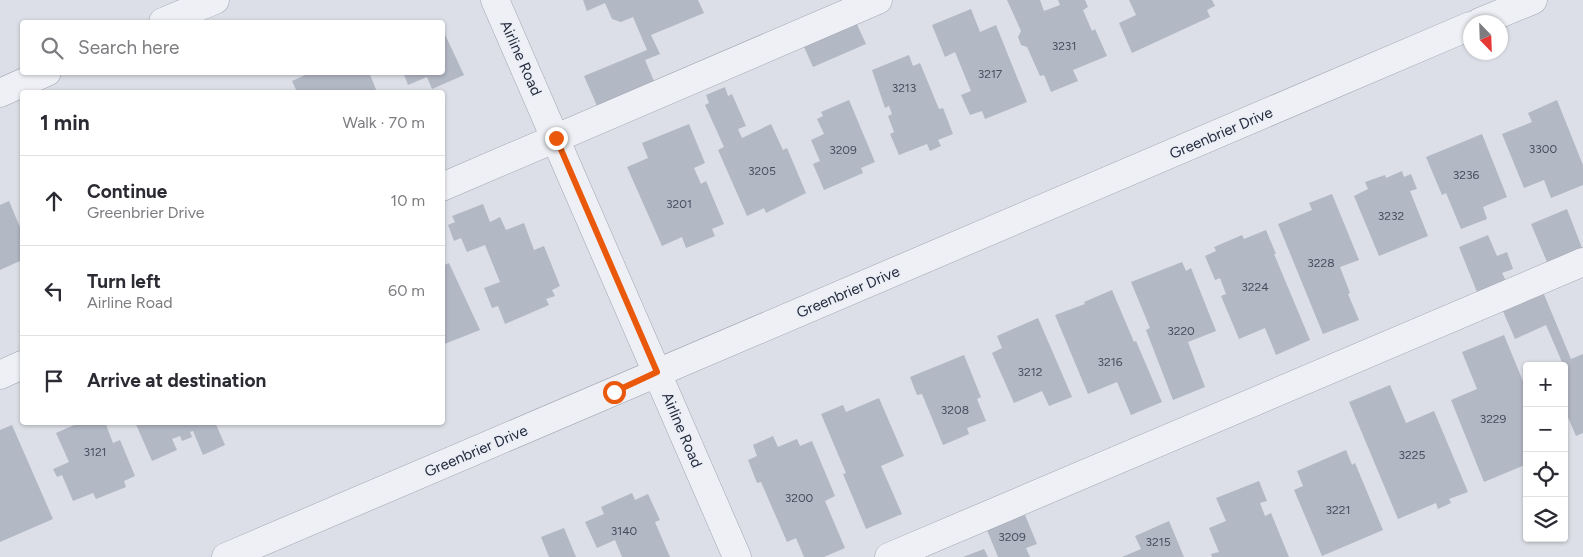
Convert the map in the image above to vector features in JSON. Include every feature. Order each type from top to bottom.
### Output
[{"type":"street","points":[[168,20],[215,0]]},
{"type":"street","name":"Airline Road","points":[[496,0],[738,557]]},
{"type":"street","points":[[445,186],[878,0]]},
{"type":"street","points":[[1497,15],[1533,0]]},
{"type":"street","name":"Greenbrier Drive","points":[[226,557],[1463,29]]},
{"type":"street","points":[[0,93],[40,75]]},
{"type":"street","points":[[889,557],[1583,262]]},
{"type":"street","points":[[0,375],[20,366]]},
{"type":"building","points":[[583,0],[698,0],[704,13],[651,35],[660,54],[645,60],[654,81],[597,106],[584,76],[647,50],[633,17],[621,22],[612,19],[605,3],[587,11]]},
{"type":"building","points":[[1007,0],[1040,0],[1044,11],[1060,5],[1058,0],[1085,0],[1088,7],[1083,10],[1092,31],[1095,29],[1107,56],[1073,70],[1078,81],[1051,92],[1044,75],[1040,76],[1027,47],[1021,45],[1018,37],[1021,31]]},
{"type":"building","points":[[1129,0],[1212,0],[1215,6],[1207,10],[1210,17],[1132,53],[1119,23],[1136,15]]},
{"type":"building","points":[[971,9],[980,32],[996,25],[1027,102],[985,119],[982,111],[970,115],[961,95],[971,91],[955,52],[945,57],[932,25]]},
{"type":"building","points":[[854,18],[866,44],[813,67],[801,40]]},
{"type":"building","points":[[445,34],[464,75],[432,89],[427,77],[408,85],[404,75],[445,75]]},
{"type":"building","points":[[909,55],[913,66],[920,63],[939,109],[943,108],[953,134],[938,140],[941,146],[930,151],[927,144],[899,155],[890,134],[894,132],[888,116],[892,114],[889,106],[885,108],[872,70]]},
{"type":"building","points":[[305,75],[370,75],[376,90],[296,90],[292,81]]},
{"type":"building","points":[[725,87],[728,96],[732,94],[746,126],[738,129],[742,138],[771,124],[783,150],[787,148],[806,193],[766,213],[764,208],[747,216],[718,150],[724,147],[705,105],[709,103],[706,95]]},
{"type":"building","points":[[849,100],[875,162],[861,168],[863,173],[824,190],[813,164],[820,161],[811,140],[824,134],[817,119],[823,116],[821,112]]},
{"type":"building","points":[[1557,100],[1583,165],[1583,185],[1551,198],[1544,180],[1524,188],[1502,134],[1532,122],[1528,113]]},
{"type":"building","points":[[689,124],[705,163],[694,168],[701,184],[706,181],[724,224],[712,229],[715,236],[686,248],[682,237],[662,246],[627,167],[648,158],[642,143]]},
{"type":"building","points":[[1482,134],[1507,197],[1483,207],[1487,219],[1461,229],[1446,193],[1442,195],[1426,157]]},
{"type":"building","points":[[1402,171],[1404,177],[1411,174],[1417,189],[1410,191],[1428,236],[1379,256],[1354,196],[1368,189],[1365,182],[1385,175],[1386,178]]},
{"type":"building","points":[[1332,194],[1359,260],[1340,267],[1350,293],[1348,294],[1359,320],[1323,334],[1278,224],[1312,210],[1309,203]]},
{"type":"building","points":[[9,201],[20,227],[20,261],[0,270],[0,205]]},
{"type":"building","points":[[483,204],[490,222],[500,217],[506,230],[524,223],[534,250],[544,246],[560,286],[552,290],[555,296],[546,299],[549,305],[505,324],[498,306],[492,308],[484,288],[500,282],[485,245],[467,252],[461,238],[454,241],[448,225],[455,222],[452,216]]},
{"type":"building","points":[[1567,209],[1582,248],[1547,262],[1531,224]]},
{"type":"building","points":[[1266,230],[1310,340],[1276,355],[1265,328],[1239,339],[1221,296],[1226,294],[1220,278],[1215,280],[1205,256],[1216,251],[1214,247],[1242,235],[1244,239]]},
{"type":"building","points":[[1488,235],[1497,256],[1507,252],[1513,269],[1502,273],[1506,281],[1477,292],[1459,247]]},
{"type":"building","points":[[1182,262],[1186,271],[1191,268],[1216,331],[1188,342],[1205,387],[1173,400],[1146,330],[1150,328],[1131,282]]},
{"type":"building","points":[[449,263],[480,330],[445,344],[445,265]]},
{"type":"building","points":[[1112,290],[1162,402],[1131,415],[1117,382],[1088,394],[1055,315],[1085,304],[1084,302]]},
{"type":"building","points":[[1543,292],[1571,359],[1583,354],[1583,433],[1576,436],[1568,417],[1568,362],[1562,362],[1546,325],[1515,339],[1502,309]]},
{"type":"building","points":[[1038,318],[1072,397],[1049,406],[1042,391],[1014,403],[992,353],[1002,348],[997,336]]},
{"type":"building","points":[[1504,335],[1523,381],[1523,466],[1484,482],[1451,400],[1477,389],[1462,352]]},
{"type":"building","points":[[964,355],[981,397],[977,399],[986,421],[967,428],[969,434],[943,445],[922,394],[917,395],[910,377]]},
{"type":"building","points":[[1390,385],[1406,423],[1434,411],[1468,492],[1449,499],[1451,503],[1438,509],[1436,503],[1398,519],[1349,402]]},
{"type":"building","points":[[879,398],[904,456],[881,466],[902,514],[866,529],[843,474],[846,473],[821,414],[843,405],[846,412]]},
{"type":"building","points":[[12,425],[53,519],[0,542],[0,430]]},
{"type":"building","points":[[74,425],[106,425],[113,443],[120,440],[135,476],[124,481],[126,487],[96,499],[93,493],[73,501],[62,475],[57,477],[53,469],[69,462],[56,433]]},
{"type":"building","points":[[136,425],[216,425],[225,445],[203,455],[193,431],[190,432],[192,437],[182,441],[180,436],[172,439],[177,450],[152,461]]},
{"type":"building","points":[[773,436],[778,447],[797,439],[800,446],[812,441],[835,496],[825,501],[845,548],[824,557],[804,557],[796,538],[787,542],[761,482],[757,483],[748,460],[757,456],[753,445]]},
{"type":"building","points":[[1346,450],[1352,465],[1355,463],[1383,530],[1322,556],[1294,490],[1303,486],[1297,471]]},
{"type":"building","points":[[1259,481],[1267,501],[1260,503],[1265,516],[1271,513],[1289,557],[1212,557],[1211,554],[1219,552],[1209,528],[1226,521],[1216,498]]},
{"type":"building","points":[[632,493],[635,500],[648,494],[660,520],[655,522],[670,557],[622,557],[615,540],[597,548],[585,522],[604,514],[601,507]]},
{"type":"building","points":[[1025,515],[1037,544],[1026,548],[1030,557],[998,557],[987,530]]},
{"type":"building","points":[[1169,521],[1184,557],[1122,557],[1141,549],[1135,536]]},
{"type":"building","points":[[564,528],[576,557],[549,557],[541,537]]},
{"type":"building","points":[[984,549],[988,557],[963,557]]},
{"type":"route","points":[[556,138],[657,372],[614,392]]}]
